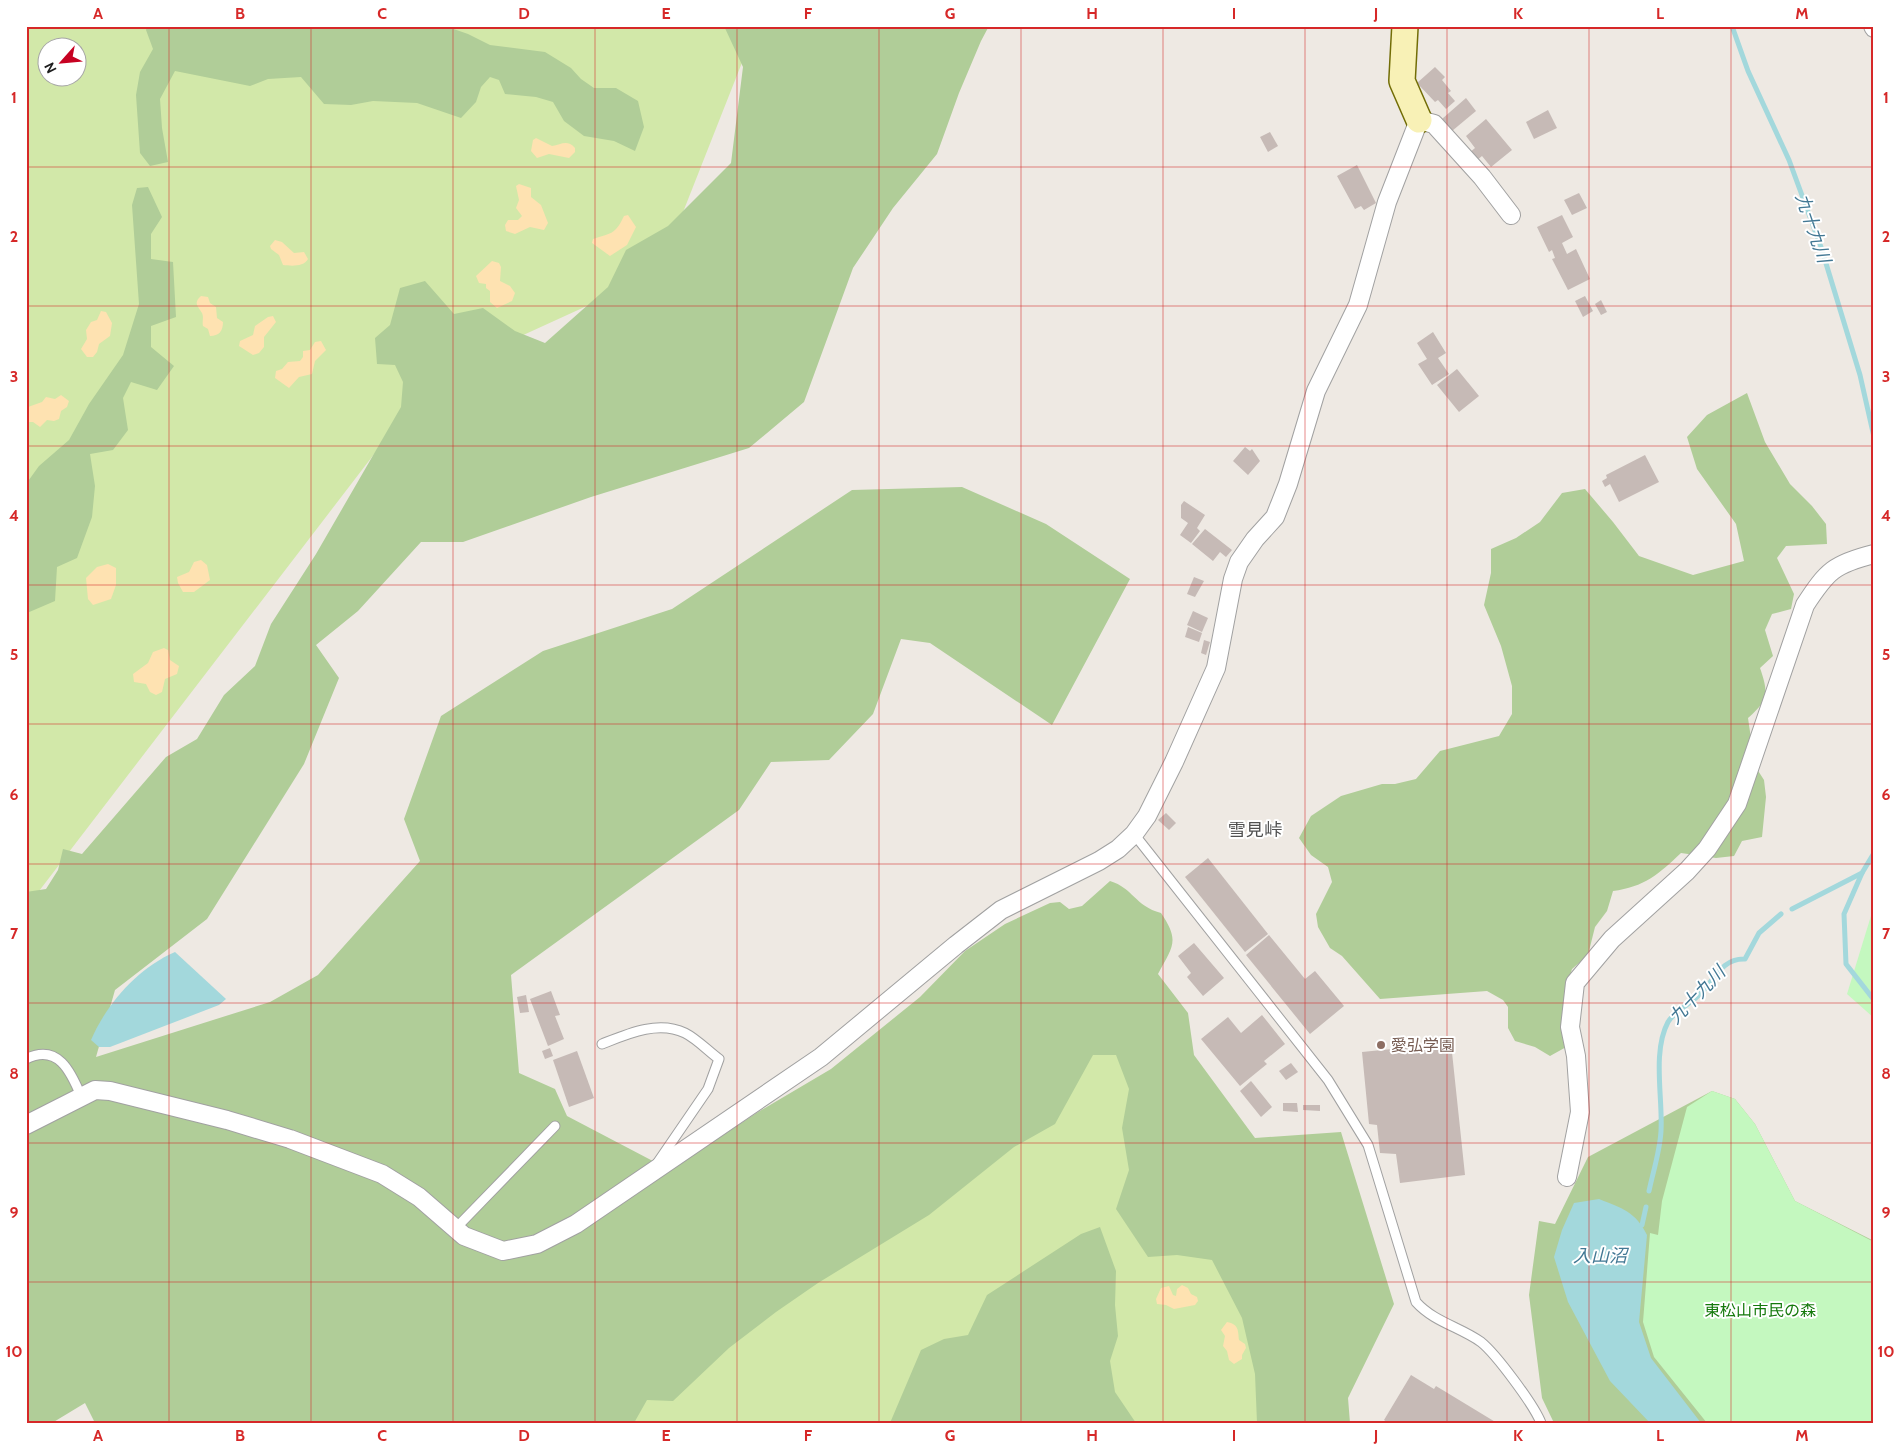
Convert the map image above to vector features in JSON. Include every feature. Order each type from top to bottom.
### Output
[{"type":"street","points":[[26,1125],[95,1090],[110,1090],[290,1139],[382,1174],[418,1197],[454,1230],[464,1236],[503,1251],[537,1244],[576,1224],[821,1057],[956,944],[1001,910],[1099,862],[1118,848],[1134,834],[1147,816],[1216,668],[1233,579],[1239,562],[1255,539],[1275,516],[1288,484],[1316,391],[1358,305],[1387,202],[1420,120],[1402,81],[1405,26]]},
{"type":"street","points":[[1420,120],[1434,124],[1482,177],[1512,215]]},
{"type":"street","points":[[1567,1177],[1580,1112],[1576,1056],[1570,1027],[1575,983],[1612,939],[1668,889],[1706,848],[1737,804],[1805,605],[1821,579],[1846,561],[1874,554]]},
{"type":"lane","points":[[1134,834],[1328,1080],[1368,1145],[1416,1302],[1426,1313],[1482,1343],[1526,1396],[1541,1423]]},
{"type":"lane","points":[[602,1044],[633,1032],[661,1027],[684,1033],[719,1059],[708,1089],[649,1174]]},
{"type":"lane","points":[[26,1059],[46,1056],[57,1058],[68,1068],[82,1096]]},
{"type":"lane","points":[[454,1230],[555,1126]]},
{"type":"green space","points":[[26,26],[733,26],[745,55],[659,273],[434,376],[26,908]]},
{"type":"green space","points":[[147,26],[445,26],[468,34],[490,45],[545,52],[571,68],[581,79],[594,88],[616,88],[638,101],[644,127],[635,151],[614,141],[584,136],[564,121],[553,102],[536,97],[505,94],[499,80],[490,77],[481,87],[476,102],[461,118],[417,103],[373,101],[351,105],[324,104],[301,77],[268,79],[250,86],[175,71],[160,99],[162,128],[168,162],[150,166],[140,153],[136,95],[140,72],[153,49],[146,30]]},
{"type":"green space","points":[[724,26],[989,26],[959,93],[937,154],[893,208],[853,268],[804,402],[749,448],[591,497],[463,542],[421,542],[358,611],[316,645],[339,678],[304,764],[207,919],[115,990],[96,1057],[270,1002],[318,975],[420,861],[404,819],[441,716],[543,651],[672,609],[852,490],[962,487],[1046,524],[1130,579],[1052,725],[930,643],[901,639],[873,714],[829,760],[771,762],[739,810],[511,975],[519,1073],[555,1089],[567,1116],[670,1170],[758,1112],[831,1069],[920,997],[965,951],[1005,924],[1050,903],[1060,902],[1069,909],[1082,906],[1110,881],[1118,884],[1145,906],[1161,913],[1171,930],[1171,950],[1158,974],[1188,1013],[1194,1055],[1255,1138],[1341,1132],[1394,1304],[1348,1398],[1350,1423],[1257,1423],[1255,1374],[1242,1318],[1212,1260],[1177,1255],[1148,1257],[1116,1209],[1129,1170],[1122,1128],[1129,1089],[1116,1055],[1093,1055],[1055,1124],[1014,1147],[929,1215],[818,1283],[776,1312],[729,1348],[673,1401],[647,1400],[634,1423],[95,1423],[85,1403],[52,1423],[26,1423],[26,892],[46,889],[58,870],[63,849],[82,854],[166,757],[197,739],[224,695],[255,666],[271,624],[316,554],[401,407],[403,382],[395,365],[377,364],[375,338],[390,325],[400,288],[425,281],[454,314],[483,308],[515,331],[545,343],[608,287],[626,250],[668,226],[731,163],[743,67]]},
{"type":"green space","points":[[148,187],[162,217],[151,234],[151,259],[173,262],[176,317],[151,326],[151,347],[174,366],[157,390],[131,382],[123,398],[128,430],[113,450],[90,454],[95,486],[92,517],[77,558],[57,567],[55,601],[27,613],[26,484],[39,466],[69,440],[89,404],[123,355],[139,304],[132,205],[137,188]]},
{"type":"green space","points":[[1747,393],[1765,442],[1790,484],[1812,506],[1826,524],[1827,544],[1786,546],[1777,558],[1794,594],[1791,609],[1772,614],[1765,630],[1773,656],[1760,668],[1765,684],[1765,696],[1760,706],[1748,718],[1755,766],[1764,780],[1766,797],[1762,837],[1742,841],[1734,856],[1716,858],[1681,853],[1642,883],[1613,891],[1607,911],[1595,927],[1588,955],[1572,969],[1564,996],[1568,1046],[1550,1056],[1535,1047],[1515,1041],[1508,1028],[1508,1007],[1503,1000],[1487,991],[1380,999],[1342,956],[1330,948],[1318,927],[1316,914],[1332,882],[1328,867],[1311,855],[1299,838],[1311,816],[1341,796],[1382,784],[1395,784],[1416,779],[1440,751],[1499,736],[1512,714],[1512,686],[1501,646],[1484,605],[1491,573],[1491,549],[1516,538],[1540,522],[1562,493],[1585,489],[1639,556],[1693,575],[1744,561],[1736,524],[1697,469],[1687,437],[1707,415]]},
{"type":"green space","points":[[1874,906],[1874,1018],[1847,994]]},
{"type":"green space","points":[[1102,995],[1290,1423],[426,1423]]},
{"type":"green space","name":"東松山市民の森","points":[[1712,1091],[1735,1099],[1755,1124],[1795,1201],[1874,1241],[1874,1423],[1554,1423],[1542,1398],[1529,1295],[1539,1221],[1555,1224],[1588,1157]]},
{"type":"green space","name":"東松山市民の森","points":[[1712,1091],[1735,1099],[1755,1124],[1795,1201],[1874,1242],[1874,1423],[1707,1423],[1654,1357],[1643,1322],[1650,1233],[1658,1235],[1662,1201],[1687,1107]]},
{"type":"green space","points":[[1100,1227],[1116,1271],[1115,1305],[1118,1336],[1110,1361],[1115,1392],[1136,1423],[890,1423],[921,1350],[944,1339],[968,1335],[987,1295],[1081,1234]]},
{"type":"sand","points":[[536,138],[552,146],[564,143],[572,145],[575,148],[575,152],[569,158],[549,154],[537,158],[531,151],[533,140]]},
{"type":"sand","points":[[519,184],[531,188],[531,197],[541,205],[548,223],[544,230],[530,227],[515,234],[506,231],[505,225],[508,220],[518,220],[522,216],[516,208],[519,200],[516,186]]},
{"type":"sand","points":[[628,215],[636,227],[627,245],[610,256],[592,243],[593,239],[615,230],[624,216]]},
{"type":"sand","points":[[275,240],[282,242],[294,253],[304,252],[308,259],[300,265],[283,265],[279,255],[270,246]]},
{"type":"sand","points":[[492,261],[499,263],[501,267],[500,281],[510,286],[515,293],[512,301],[497,308],[490,302],[490,291],[486,288],[486,284],[479,283],[476,276]]},
{"type":"sand","points":[[201,296],[208,297],[210,303],[216,307],[217,318],[223,322],[221,330],[216,335],[210,336],[208,329],[203,326],[203,315],[197,303]]},
{"type":"sand","points":[[101,311],[106,312],[112,323],[110,336],[99,344],[97,352],[93,357],[87,357],[81,349],[87,339],[86,330],[91,322],[97,320]]},
{"type":"sand","points":[[273,316],[276,322],[264,337],[264,347],[259,353],[253,355],[239,346],[240,341],[253,335],[255,326],[268,317]]},
{"type":"sand","points":[[321,341],[326,350],[315,361],[312,374],[299,377],[289,388],[275,378],[276,371],[282,369],[288,362],[300,361],[303,357],[303,351],[310,350],[315,342]]},
{"type":"sand","points":[[61,395],[69,401],[67,407],[61,411],[59,419],[54,421],[47,420],[40,427],[33,422],[26,422],[28,407],[42,402],[46,397],[55,399]]},
{"type":"sand","points":[[201,560],[207,565],[210,580],[194,592],[183,592],[177,577],[189,572],[194,562]]},
{"type":"sand","points":[[108,564],[116,568],[116,585],[111,599],[93,605],[88,599],[86,578],[97,567]]},
{"type":"sand","points":[[164,648],[168,650],[170,660],[179,666],[177,674],[165,679],[162,692],[156,695],[150,692],[146,684],[134,682],[133,674],[148,663],[153,652]]},
{"type":"sand","points":[[1182,1285],[1197,1297],[1198,1301],[1195,1305],[1174,1309],[1166,1305],[1157,1304],[1156,1299],[1161,1288],[1169,1286],[1173,1295],[1176,1296],[1177,1289]]},
{"type":"sand","points":[[1227,1322],[1236,1326],[1239,1340],[1245,1344],[1246,1348],[1242,1359],[1234,1364],[1229,1360],[1227,1351],[1223,1346],[1225,1336],[1221,1330]]},
{"type":"water","points":[[175,952],[226,999],[219,1005],[110,1047],[99,1047],[91,1040],[115,1000],[136,977],[161,959]]},
{"type":"water","name":"入山沼","points":[[1599,1199],[1628,1212],[1643,1227],[1647,1235],[1639,1322],[1651,1358],[1701,1423],[1650,1423],[1610,1381],[1568,1302],[1554,1257],[1562,1230],[1574,1203]]},
{"type":"building","points":[[1435,67],[1445,77],[1442,80],[1451,91],[1448,93],[1455,101],[1446,109],[1438,100],[1435,102],[1417,83]]},
{"type":"building","points":[[1466,98],[1476,111],[1452,131],[1442,119]]},
{"type":"building","points":[[1548,110],[1557,128],[1534,139],[1526,122]]},
{"type":"building","points":[[1486,119],[1512,150],[1491,167],[1482,156],[1476,161],[1469,153],[1475,148],[1466,136]]},
{"type":"building","points":[[1270,132],[1278,146],[1268,152],[1260,137]]},
{"type":"building","points":[[1357,165],[1376,203],[1364,210],[1361,206],[1355,209],[1337,176]]},
{"type":"building","points":[[1579,193],[1587,208],[1572,215],[1564,200]]},
{"type":"building","points":[[1562,215],[1573,237],[1562,243],[1567,254],[1576,249],[1590,279],[1568,290],[1552,259],[1555,258],[1552,250],[1549,252],[1537,227]]},
{"type":"building","points":[[1585,296],[1593,311],[1583,317],[1575,301]]},
{"type":"building","points":[[1601,300],[1607,312],[1601,315],[1595,304]]},
{"type":"building","points":[[1433,332],[1446,353],[1438,358],[1449,374],[1432,385],[1418,364],[1427,359],[1417,343]]},
{"type":"building","points":[[1457,369],[1479,396],[1459,412],[1437,385]]},
{"type":"building","points":[[1245,447],[1250,451],[1252,449],[1260,461],[1248,475],[1233,461]]},
{"type":"building","points":[[1645,455],[1659,482],[1619,502],[1610,484],[1605,487],[1602,481],[1607,478],[1606,475]]},
{"type":"building","points":[[1184,501],[1205,515],[1197,528],[1200,531],[1191,543],[1180,535],[1188,523],[1181,518],[1181,505]]},
{"type":"building","points":[[1205,529],[1232,550],[1226,557],[1220,552],[1213,561],[1192,544]]},
{"type":"building","points":[[1194,577],[1204,581],[1195,597],[1187,594]]},
{"type":"building","points":[[1193,611],[1208,618],[1202,632],[1187,625]]},
{"type":"building","points":[[1188,627],[1202,633],[1199,642],[1185,637]]},
{"type":"building","points":[[1204,640],[1210,642],[1206,655],[1201,653]]},
{"type":"building","points":[[1166,813],[1176,823],[1169,830],[1158,820]]},
{"type":"building","points":[[1208,858],[1268,934],[1245,952],[1185,877]]},
{"type":"building","points":[[1269,935],[1305,979],[1315,971],[1344,1006],[1310,1034],[1246,955]]},
{"type":"building","points":[[1194,943],[1224,978],[1203,996],[1187,977],[1191,973],[1178,956]]},
{"type":"building","points":[[551,991],[560,1015],[555,1016],[564,1039],[548,1046],[530,999]]},
{"type":"building","points":[[526,995],[529,1012],[520,1013],[517,997]]},
{"type":"building","points":[[1262,1015],[1285,1044],[1264,1061],[1267,1064],[1240,1086],[1201,1039],[1228,1017],[1241,1033]]},
{"type":"building","points":[[1451,1043],[1465,1175],[1400,1183],[1396,1154],[1380,1153],[1377,1125],[1369,1124],[1362,1052]]},
{"type":"building","points":[[550,1048],[553,1056],[545,1059],[542,1051]]},
{"type":"building","points":[[577,1051],[594,1098],[569,1107],[553,1060]]},
{"type":"building","points":[[1291,1063],[1298,1072],[1286,1080],[1279,1071]]},
{"type":"building","points":[[1251,1081],[1272,1107],[1261,1117],[1240,1091]]},
{"type":"building","points":[[1283,1103],[1297,1103],[1298,1112],[1283,1111]]},
{"type":"building","points":[[1303,1105],[1320,1105],[1320,1111],[1303,1110]]},
{"type":"building","points":[[1411,1375],[1434,1389],[1436,1386],[1497,1423],[1388,1423],[1384,1420]]},
{"type":"waterway","name":"九十九川","points":[[1732,26],[1748,71],[1789,160],[1821,247],[1860,375],[1874,437]]},
{"type":"waterway","name":"九十九川","points":[[1792,909],[1862,873],[1874,853]]},
{"type":"waterway","points":[[1862,873],[1844,914],[1846,964],[1874,1000]]},
{"type":"waterway","name":"九十九川","points":[[1649,1191],[1660,1139],[1660,1047],[1668,1022],[1698,996],[1725,965],[1745,959],[1759,933],[1781,914]]},
{"type":"waterway","name":"九十九川","points":[[1642,1225],[1646,1207]]},
{"type":"place","name":"愛弘学園","points":[[1381,1045]]},
{"type":"district","name":"雪見峠","points":[[1255,830]]}]
